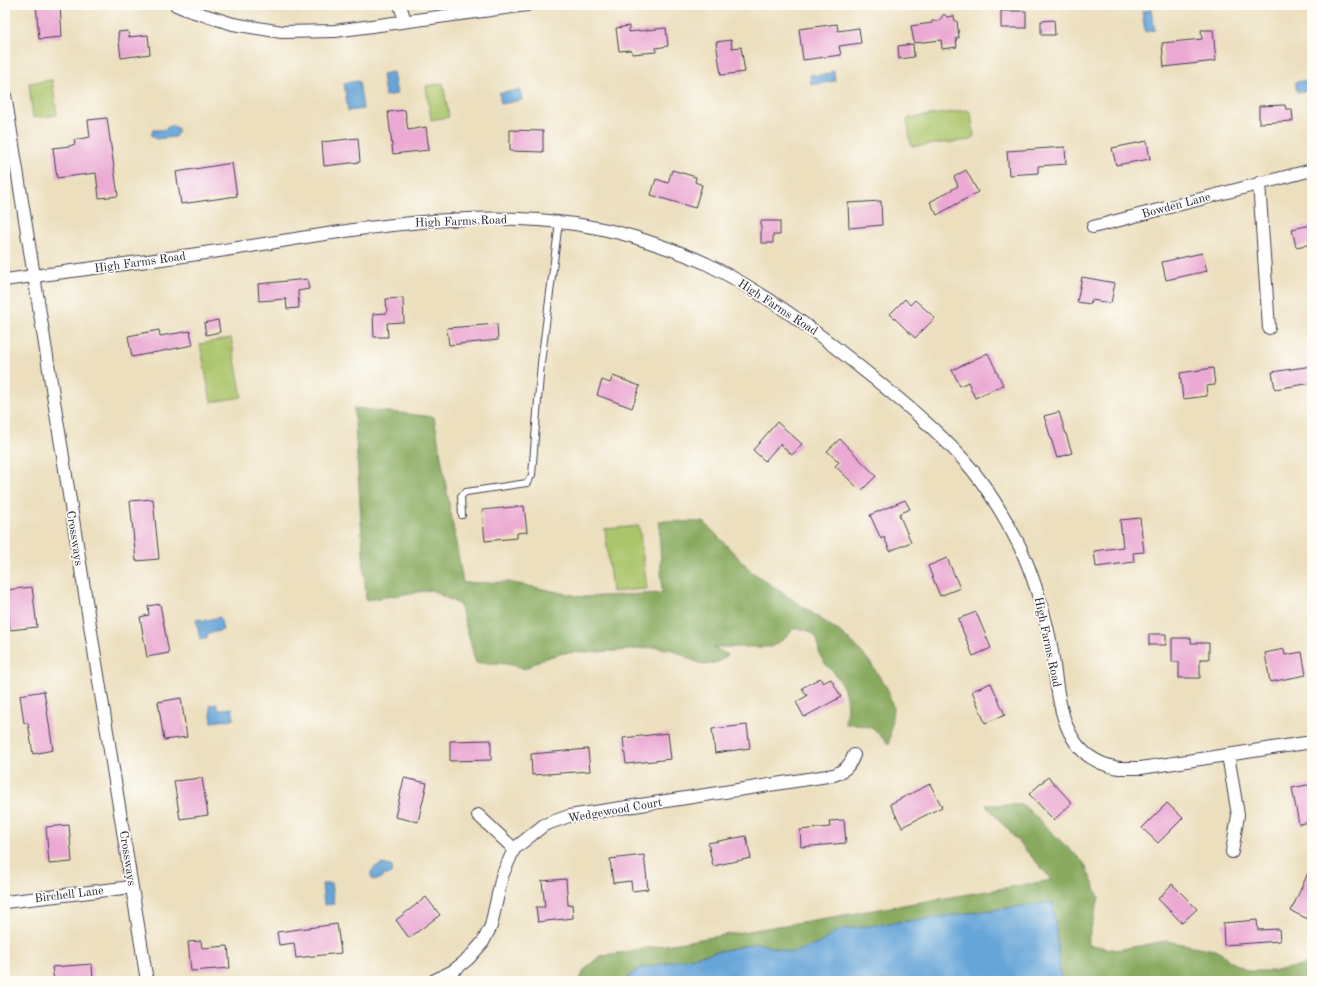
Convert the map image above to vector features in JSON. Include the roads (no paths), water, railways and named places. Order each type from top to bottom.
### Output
[{"type":"street","points":[[176,5],[233,24],[282,32],[335,31],[527,5]]},
{"type":"street","points":[[400,5],[405,21]]},
{"type":"street","name":"Crossways","points":[[5,94],[148,981]]},
{"type":"street","name":"Bowden Lane","points":[[1093,227],[1312,170]]},
{"type":"street","points":[[1259,183],[1270,328]]},
{"type":"street","name":"High Farms Road","points":[[5,280],[426,221],[501,219],[559,222],[631,236],[677,251],[738,280],[786,310],[832,344],[901,400],[964,460],[987,490],[1008,524],[1024,557],[1036,586],[1049,635],[1063,719],[1070,736],[1079,748],[1089,756],[1100,762],[1119,768],[1141,768],[1312,742]]},
{"type":"street","name":"Wedgewood Court","points":[[433,981],[453,971],[468,960],[483,942],[490,926],[502,876],[514,849],[544,825],[569,816],[830,776],[847,768],[854,755]]},
{"type":"street","points":[[1228,755],[1238,815],[1232,852]]},
{"type":"street","points":[[478,815],[514,849]]},
{"type":"street","name":"Birchell Lane","points":[[5,902],[132,886]]},
{"type":"lane","points":[[462,515],[461,496],[466,492],[527,483],[532,475],[541,363],[559,222]]},
{"type":"water","points":[[1151,10],[1155,30],[1145,32],[1142,11]]},
{"type":"water","points":[[834,71],[835,81],[811,85],[810,75],[830,74],[830,72]]},
{"type":"water","points":[[393,72],[397,94],[385,96],[382,74]]},
{"type":"water","points":[[1312,80],[1312,90],[1297,92],[1295,82]]},
{"type":"water","points":[[359,81],[363,109],[348,111],[344,83]]},
{"type":"water","points":[[520,90],[522,100],[501,104],[499,93]]},
{"type":"water","points":[[170,126],[178,128],[175,137],[156,139],[152,136],[153,130],[163,130]]},
{"type":"water","points":[[220,617],[223,630],[207,634],[207,638],[200,639],[196,620],[201,619],[202,621]]},
{"type":"water","points":[[217,704],[218,710],[232,708],[234,719],[212,722],[210,705]]},
{"type":"water","points":[[383,864],[393,868],[391,874],[385,875],[377,880],[372,879],[371,873],[373,869]]},
{"type":"water","points":[[331,883],[334,904],[324,905],[322,884]]},
{"type":"water","points":[[1053,902],[1061,981],[624,981],[638,969],[758,943],[791,953],[820,943],[838,930]]}]
